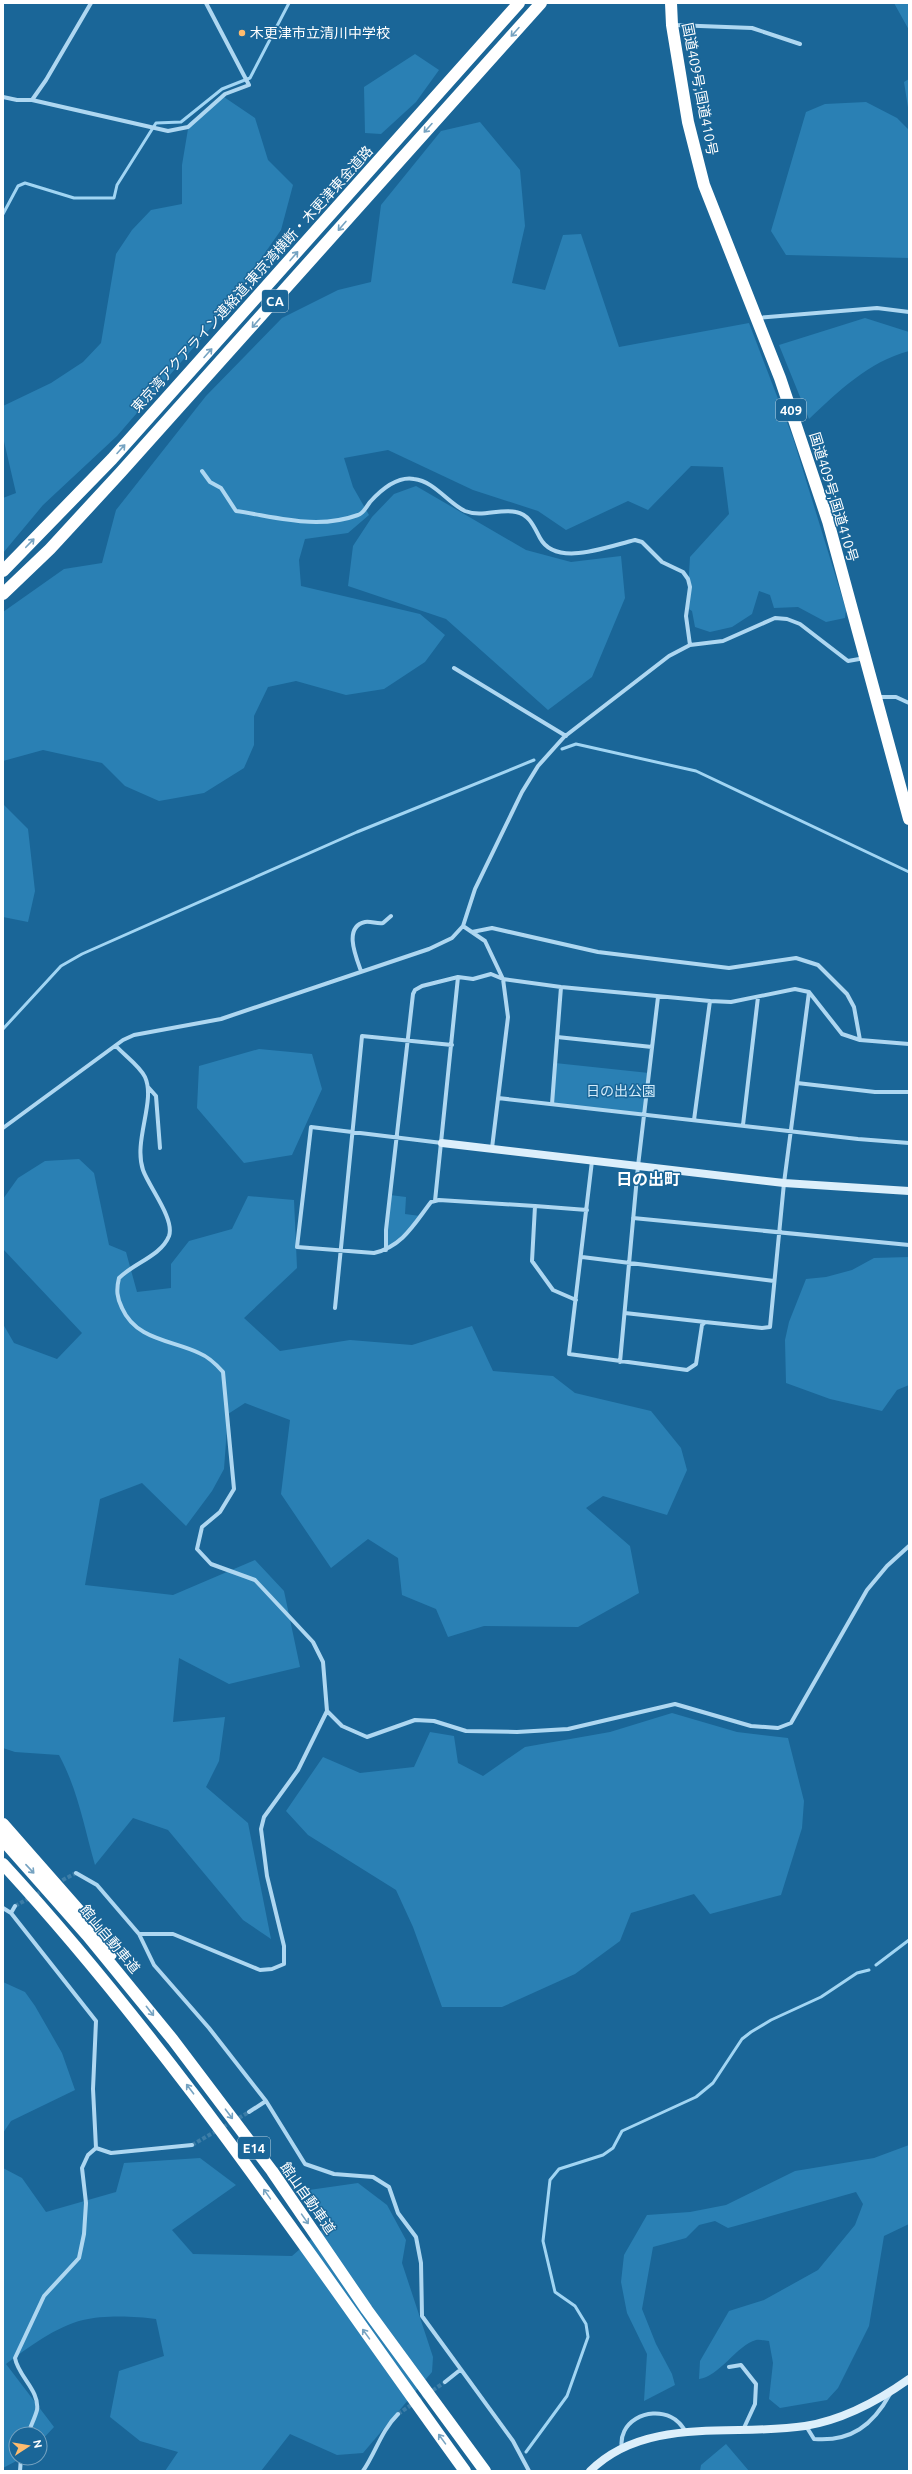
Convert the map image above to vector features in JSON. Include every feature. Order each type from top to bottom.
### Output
[{"type":"highway","name":"東京湾アクアライン連絡道;東京湾横断・木更津東金道路","points":[[3,571],[112,459],[519,3]]},
{"type":"highway","name":"CA","points":[[3,594],[50,549],[158,433],[541,3]]},
{"type":"highway","name":"国道409号;国道410号","points":[[671,3],[672,25],[688,122],[704,185],[780,378],[828,521],[909,819]]},
{"type":"highway","points":[[3,1824],[97,1931],[133,1990]]},
{"type":"highway","name":"館山自動車道","points":[[3,1840],[42,1881],[133,1990],[272,2171],[367,2310],[485,2471]]},
{"type":"highway","name":"E14","points":[[3,1864],[75,1946],[165,2057],[258,2180],[465,2471]]},
{"type":"street","points":[[32,100],[46,80],[91,3]]},
{"type":"street","points":[[3,96],[17,100],[32,100],[168,131],[188,127],[225,94],[249,85],[206,3]]},
{"type":"street","points":[[672,25],[752,28],[800,44]]},
{"type":"street","points":[[757,318],[878,308],[909,312]]},
{"type":"street","points":[[202,471],[210,482],[220,488],[236,511],[297,523],[338,520],[360,515],[384,488],[397,481],[414,479],[431,487],[465,511],[486,514],[515,512],[526,516],[543,544],[568,555],[635,540],[642,542],[662,562],[683,572],[688,579],[690,587],[686,616],[690,645]]},
{"type":"street","points":[[3,1128],[116,1046],[134,1035],[221,1019],[443,944],[452,938],[463,926],[475,890],[522,792],[538,766],[566,736],[669,656],[690,645],[723,641],[766,621],[775,618],[787,618],[811,631],[848,661],[865,658]]},
{"type":"street","points":[[454,668],[566,736]]},
{"type":"street","points":[[876,697],[896,697],[909,703]]},
{"type":"street","points":[[361,971],[353,947],[355,928],[367,922],[383,923],[391,916]]},
{"type":"street","points":[[463,926],[485,941],[503,979],[508,1017],[492,1150]]},
{"type":"street","points":[[472,932],[492,928],[598,952],[729,968],[796,958],[818,965],[847,994],[854,1007],[860,1040]]},
{"type":"street","points":[[386,1250],[386,1230],[408,1041],[415,990],[422,986],[458,977],[474,979],[491,974],[503,979],[561,987],[658,997],[731,1002],[795,988],[809,992],[842,1034],[860,1040],[909,1044]]},
{"type":"street","points":[[435,1201],[458,977]]},
{"type":"street","points":[[552,1104],[561,987]]},
{"type":"street","points":[[625,1313],[762,1328],[770,1326],[784,1183],[809,992]]},
{"type":"street","points":[[620,1362],[638,1166],[658,997]]},
{"type":"street","points":[[743,1125],[758,997]]},
{"type":"street","points":[[694,1120],[710,1001]]},
{"type":"street","points":[[335,1308],[362,1036],[452,1045]]},
{"type":"street","points":[[557,1037],[652,1047]]},
{"type":"street","points":[[116,1046],[145,1076],[148,1087],[140,1154],[143,1169],[153,1192],[166,1213],[170,1226],[169,1235],[161,1249],[129,1268],[119,1278],[118,1298],[126,1317],[138,1329],[154,1338],[199,1353],[215,1363],[223,1372],[234,1489],[220,1512],[202,1527],[197,1549],[211,1564],[255,1580],[313,1642],[323,1662],[327,1711],[298,1770],[264,1818],[261,1829],[267,1876],[284,1946],[284,1964],[272,1969],[260,1970],[173,1934],[139,1934]]},
{"type":"street","points":[[797,1083],[875,1092],[909,1092]]},
{"type":"street","points":[[148,1087],[156,1096],[160,1148]]},
{"type":"street","points":[[498,1098],[791,1130],[858,1139],[909,1143]]},
{"type":"street","points":[[587,1210],[450,1200],[435,1201],[431,1202],[399,1243],[386,1250],[374,1253],[297,1247],[311,1127],[492,1150],[784,1183],[909,1191]]},
{"type":"street","points":[[592,1161],[582,1257],[569,1354],[687,1370],[693,1368],[698,1358],[702,1325],[705,1322]]},
{"type":"street","points":[[535,1206],[532,1261],[553,1290],[576,1300]]},
{"type":"street","points":[[633,1218],[909,1245]]},
{"type":"street","points":[[582,1257],[774,1281]]},
{"type":"street","points":[[327,1711],[342,1726],[367,1737],[415,1720],[434,1721],[466,1731],[517,1732],[568,1729],[616,1719],[654,1707],[675,1704],[752,1726],[778,1728],[791,1723],[866,1590],[887,1566],[909,1546]]},
{"type":"street","points":[[76,1873],[97,1884],[139,1934],[154,1965],[210,2028],[266,2101],[306,2164],[334,2174],[372,2177],[389,2187],[398,2213],[416,2237],[421,2263],[422,2316],[513,2441],[529,2471]]},
{"type":"street","points":[[11,1913],[15,1906]]},
{"type":"street","points":[[3,1908],[11,1913],[96,2021],[93,2089],[96,2148]]},
{"type":"street","points":[[249,2112],[266,2101]]},
{"type":"street","points":[[96,2148],[111,2152],[192,2145]]},
{"type":"street","points":[[31,2426],[37,2411],[37,2400],[17,2369],[15,2358],[44,2296],[79,2258],[84,2234],[86,2202],[82,2168],[88,2155],[96,2148]]},
{"type":"street","points":[[729,2367],[741,2365],[756,2384],[755,2404],[743,2430]]},
{"type":"street","points":[[445,2382],[460,2370]]},
{"type":"street","points":[[590,2471],[634,2442],[687,2433],[806,2426],[845,2416],[891,2392],[909,2379]]},
{"type":"street","points":[[806,2426],[814,2439],[830,2440],[856,2432],[880,2413],[891,2392]]},
{"type":"street","points":[[363,2471],[371,2460],[386,2426],[398,2414]]},
{"type":"street","points":[[622,2449],[620,2440],[625,2427],[641,2416],[661,2414],[670,2416],[679,2421],[687,2433]]},
{"type":"green space","points":[[894,3],[909,3],[909,30]]},
{"type":"green space","points":[[415,54],[439,70],[416,102],[381,134],[365,133],[364,87]]},
{"type":"green space","points":[[909,79],[909,114],[904,82]]},
{"type":"green space","points":[[224,97],[255,118],[268,160],[293,185],[281,230],[220,317],[117,436],[43,505],[3,553],[3,498],[16,493],[3,437],[3,406],[51,383],[83,362],[101,343],[116,254],[132,230],[151,210],[182,204],[182,165],[189,123]]},
{"type":"green space","points":[[866,102],[897,118],[909,130],[909,258],[786,255],[771,231],[806,112],[825,104]]},
{"type":"green space","points":[[480,122],[520,170],[525,226],[512,283],[545,290],[563,235],[581,234],[619,347],[749,323],[793,438],[846,610],[845,618],[826,622],[798,607],[774,608],[770,595],[759,591],[752,614],[732,627],[710,632],[695,627],[692,611],[687,608],[690,557],[729,514],[723,467],[691,466],[648,510],[628,501],[566,530],[538,511],[473,490],[388,450],[344,458],[353,487],[369,515],[348,533],[305,539],[299,560],[301,586],[420,614],[445,635],[425,662],[384,689],[346,695],[296,681],[268,687],[254,716],[254,745],[244,768],[204,793],[159,801],[125,786],[102,763],[43,750],[3,761],[3,612],[64,569],[102,563],[116,510],[206,396],[282,318],[338,290],[371,282],[381,205],[441,131]]},
{"type":"green space","points":[[865,318],[909,332],[909,351],[880,362],[867,370],[843,388],[809,419],[779,345]]},
{"type":"green space","points":[[416,486],[526,550],[571,562],[621,556],[625,598],[592,677],[548,710],[446,619],[348,586],[353,546],[372,517],[394,494]]},
{"type":"green space","points":[[3,804],[28,829],[35,891],[28,922],[3,917]]},
{"type":"green space","points":[[259,1049],[312,1054],[322,1089],[292,1155],[244,1163],[197,1108],[199,1066]]},
{"type":"green space","name":"日の出公園","points":[[555,1063],[649,1073],[644,1114],[552,1104]]},
{"type":"green space","points":[[79,1159],[94,1173],[109,1245],[126,1252],[137,1292],[171,1288],[171,1264],[189,1241],[232,1229],[248,1196],[294,1200],[297,1268],[244,1318],[280,1351],[350,1340],[412,1345],[472,1326],[493,1371],[553,1376],[575,1393],[651,1411],[681,1448],[687,1470],[667,1515],[603,1496],[586,1508],[630,1546],[639,1593],[578,1627],[484,1626],[448,1637],[436,1609],[402,1595],[398,1558],[368,1539],[331,1568],[281,1494],[290,1420],[245,1403],[228,1414],[224,1469],[212,1491],[186,1526],[142,1483],[100,1499],[85,1585],[173,1595],[255,1560],[284,1591],[300,1667],[229,1684],[179,1658],[173,1722],[225,1717],[219,1761],[206,1787],[248,1823],[271,1939],[243,1920],[168,1830],[133,1818],[95,1865],[76,1795],[66,1768],[59,1755],[15,1752],[3,1748],[3,1324],[14,1343],[57,1359],[82,1333],[3,1249],[3,1199],[18,1178],[45,1161]]},
{"type":"green space","points":[[390,1195],[406,1197],[405,1214],[420,1216],[399,1243],[386,1250]]},
{"type":"green space","points":[[909,1257],[909,1385],[897,1390],[882,1411],[830,1399],[786,1383],[785,1340],[789,1322],[806,1279],[826,1277],[852,1270],[874,1258]]},
{"type":"green space","points":[[672,1713],[737,1732],[788,1738],[804,1801],[802,1828],[781,1895],[710,1914],[694,1894],[631,1913],[620,1941],[575,1974],[502,2007],[442,2007],[413,1927],[396,1890],[308,1835],[286,1811],[323,1757],[360,1773],[414,1767],[430,1732],[454,1736],[458,1763],[483,1776],[525,1747],[610,1732]]},
{"type":"green space","points":[[3,1982],[25,1992],[35,2006],[62,2053],[75,2090],[11,2121],[3,2133]]},
{"type":"green space","points":[[909,2145],[909,2224],[884,2236],[869,2326],[838,2388],[827,2400],[780,2408],[769,2399],[773,2363],[769,2341],[756,2340],[749,2343],[714,2373],[699,2379],[700,2361],[729,2311],[764,2300],[818,2270],[855,2225],[863,2204],[856,2192],[728,2228],[715,2221],[699,2225],[686,2238],[653,2247],[642,2309],[656,2344],[672,2374],[675,2385],[644,2401],[647,2354],[627,2313],[621,2282],[624,2255],[647,2215],[690,2212],[726,2205],[795,2171],[874,2158]]},
{"type":"green space","points":[[200,2158],[236,2185],[172,2230],[193,2254],[292,2256],[323,2229],[309,2190],[358,2183],[387,2205],[406,2240],[402,2263],[433,2357],[432,2372],[363,2453],[337,2455],[290,2434],[261,2471],[165,2471],[178,2452],[140,2441],[110,2417],[119,2371],[164,2356],[156,2319],[119,2316],[91,2318],[63,2327],[53,2332],[6,2364],[54,2427],[48,2433],[48,2426],[8,2426],[8,2465],[3,2468],[3,2168],[22,2178],[46,2212],[116,2192],[124,2163]]},
{"type":"green space","points":[[726,2444],[749,2471],[700,2471],[701,2465]]},
{"type":"waterway","points":[[3,214],[18,186],[25,183],[74,198],[114,198],[117,185],[156,123],[181,122],[222,89],[250,78],[289,3]]},
{"type":"waterway","points":[[562,749],[576,744],[696,771],[909,872]]},
{"type":"waterway","points":[[3,1029],[61,966],[82,954],[357,832],[534,760]]},
{"type":"waterway","points":[[876,1965],[909,1940]]},
{"type":"waterway","points":[[526,2452],[567,2396],[588,2337],[586,2324],[575,2306],[555,2292],[543,2241],[550,2180],[559,2169],[603,2155],[613,2148],[622,2131],[696,2097],[713,2083],[742,2039],[751,2032],[771,2020],[821,1997],[857,1973],[869,1970]]},
{"type":"tunnel","points":[[57,1883],[76,1873]]},
{"type":"tunnel","points":[[15,1906],[46,1889]]},
{"type":"tunnel","points":[[192,2145],[249,2112]]},
{"type":"tunnel","points":[[398,2414],[445,2382]]},
{"type":"place","name":"木更津市立清川中学校","points":[[242,33]]},
{"type":"district","name":"日の出町","points":[[648,1179]]}]
